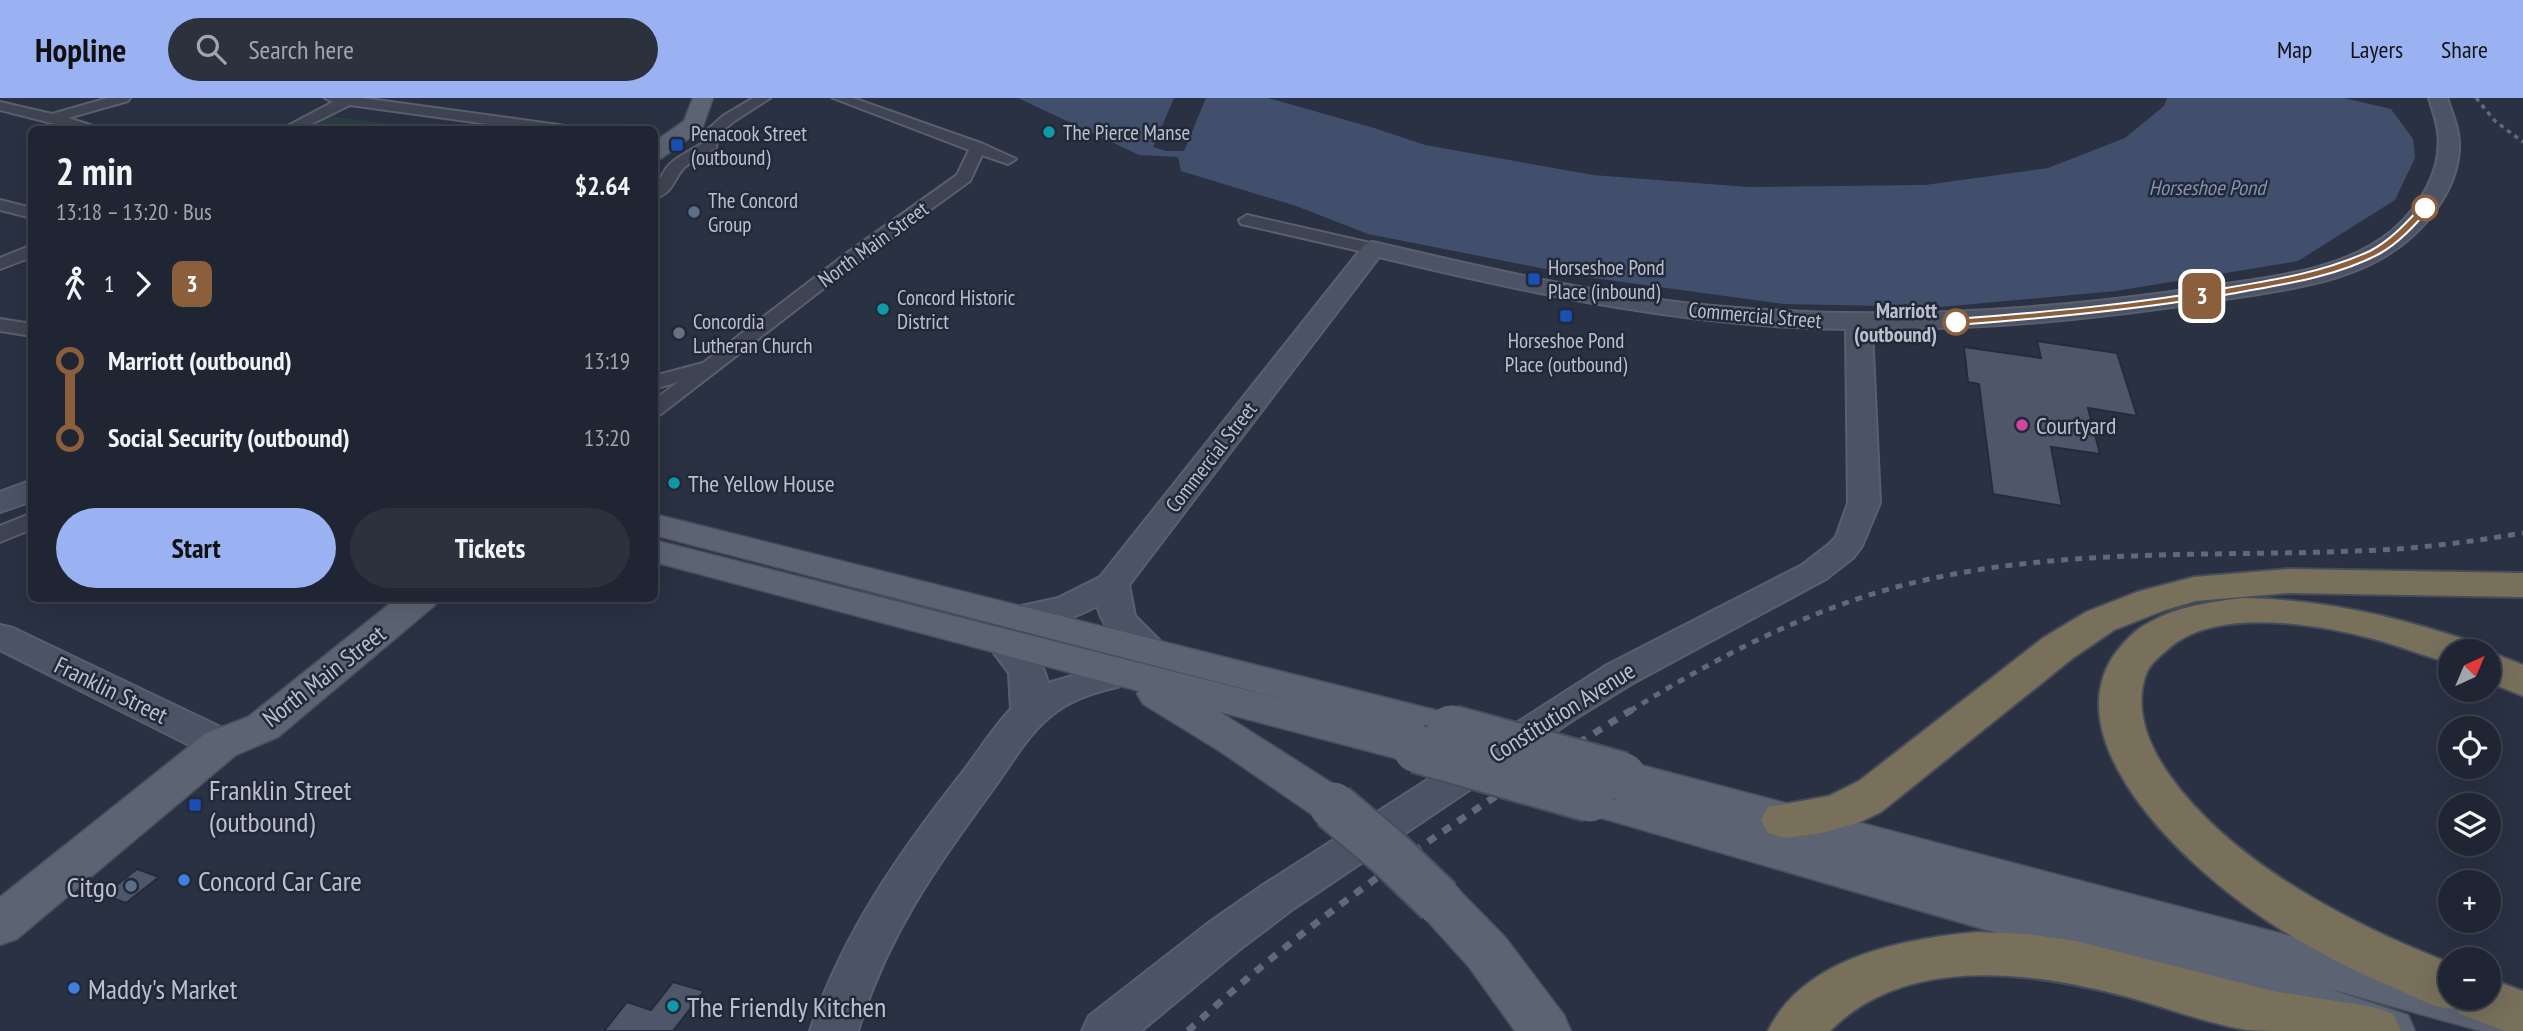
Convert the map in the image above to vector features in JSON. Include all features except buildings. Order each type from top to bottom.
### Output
[{"type":"highway","points":[[1785,820],[1821,817],[1851,809],[1876,793],[2058,648],[2100,621],[2151,601],[2194,589],[2276,582],[2523,585]]},
{"type":"highway","points":[[2438,645],[2399,631],[2337,617],[2274,611],[2224,613],[2185,622],[2144,645],[2125,674],[2120,713],[2130,748],[2159,794],[2198,839],[2262,888],[2336,935],[2375,956],[2438,982]]},
{"type":"highway","points":[[2501,671],[2523,682]]},
{"type":"highway","points":[[1797,1031],[1834,995],[1861,979],[1928,957],[1967,953],[2045,957],[2117,972],[2273,1014],[2373,1031]]},
{"type":"highway","points":[[2501,1006],[2523,1014]]},
{"type":"main road","points":[[658,137],[672,127],[686,98]]},
{"type":"main road","points":[[658,150],[694,124],[703,98]]},
{"type":"main road","points":[[658,525],[833,583],[1434,739],[1606,787],[2251,985],[2389,1031]]},
{"type":"main road","points":[[658,552],[833,583]]},
{"type":"main road","name":"North Main Street","points":[[221,744],[241,713],[380,602]]},
{"type":"main road","name":"North Main Street","points":[[0,925],[221,744],[263,727],[416,602]]},
{"type":"main road","points":[[1137,662],[1236,741],[1333,806],[1391,854],[1487,952],[1545,1031]]},
{"type":"main road","points":[[1606,787],[1785,820],[2523,1020]]},
{"type":"street","points":[[54,118],[123,98]]},
{"type":"street","points":[[658,190],[670,180],[672,172],[680,163],[711,145],[710,135],[728,119],[763,98]]},
{"type":"street","points":[[840,98],[978,147],[964,178]]},
{"type":"street","name":"Commercial Street","points":[[1011,629],[1068,607],[1112,584],[1373,249],[1519,282],[1642,304],[1788,320],[1859,323],[2006,319],[2197,296],[2298,279],[2366,257],[2398,237],[2423,213],[2441,180],[2448,157],[2448,135],[2438,98]]},
{"type":"street","points":[[294,126],[344,99],[537,126]]},
{"type":"street","points":[[0,106],[84,126]]},
{"type":"street","name":"North Main Street","points":[[658,407],[849,260],[964,178],[1008,159],[978,147]]},
{"type":"street","points":[[0,205],[28,212]]},
{"type":"street","points":[[1247,220],[1373,249]]},
{"type":"street","points":[[0,264],[28,252]]},
{"type":"street","name":"Constitution Avenue","points":[[1107,1031],[1223,937],[1278,897],[1570,705],[1620,674],[1796,582],[1841,551],[1857,527],[1864,503],[1859,323]]},
{"type":"street","points":[[0,325],[28,329]]},
{"type":"street","name":"North Main Street","points":[[658,382],[716,362]]},
{"type":"street","points":[[0,535],[15,504]]},
{"type":"street","points":[[834,1031],[842,998],[861,954],[891,898],[919,856],[1030,712],[1061,691],[1137,662],[1112,607],[1112,584]]},
{"type":"street","points":[[1011,629],[1032,684],[1030,712]]},
{"type":"street","name":"Franklin Street","points":[[0,636],[221,744]]},
{"type":"shaded area","points":[[329,116],[406,126],[307,126]]},
{"type":"water","name":"Horseshoe Pond","points":[[1018,98],[1174,98],[1153,147],[1166,151],[1184,151],[1206,98],[1268,98],[1425,145],[1593,175],[1748,187],[1925,185],[2048,168],[2125,138],[2164,106],[2167,98],[2344,98],[2391,109],[2413,139],[2415,158],[2395,200],[2298,261],[2116,291],[1940,307],[1783,304],[1586,277],[1368,234],[1296,206],[1181,171],[1178,157],[1139,155]]},
{"type":"railway","points":[[2476,98],[2495,121],[2523,142]]},
{"type":"railway","points":[[1630,711],[1696,672],[1799,621],[1871,594],[1969,571],[2090,558],[2397,549],[2523,533]]},
{"type":"railway","points":[[1188,1031],[1292,942],[1346,900],[1517,782],[1633,709]]},
{"type":"bus line","name":"3","points":[[1956,322],[2057,315],[2298,279],[2322,273],[2375,252],[2398,237],[2425,208]]},
{"type":"place","name":"The Pierce Manse","points":[[1049,132]]},
{"type":"place","name":"Penacook Street (outbound)","points":[[677,145]]},
{"type":"place","name":"The Concord Group","points":[[694,212]]},
{"type":"place","name":"Horseshoe Pond Place (inbound)","points":[[1534,279]]},
{"type":"place","name":"Concord Historic District","points":[[883,309]]},
{"type":"place","name":"Horseshoe Pond Place (outbound)","points":[[1566,316]]},
{"type":"place","name":"Marriott (outbound)","points":[[1956,322]]},
{"type":"place","name":"Concordia Lutheran Church","points":[[679,333]]},
{"type":"place","name":"Courtyard","points":[[2022,425]]},
{"type":"place","name":"The Yellow House","points":[[674,483]]},
{"type":"place","name":"Franklin Street (outbound)","points":[[195,805]]},
{"type":"place","name":"Concord Car Care","points":[[184,880]]},
{"type":"place","name":"Citgo","points":[[131,886]]},
{"type":"place","name":"Maddy's Market","points":[[74,988]]},
{"type":"place","name":"The Friendly Kitchen","points":[[673,1006]]}]
